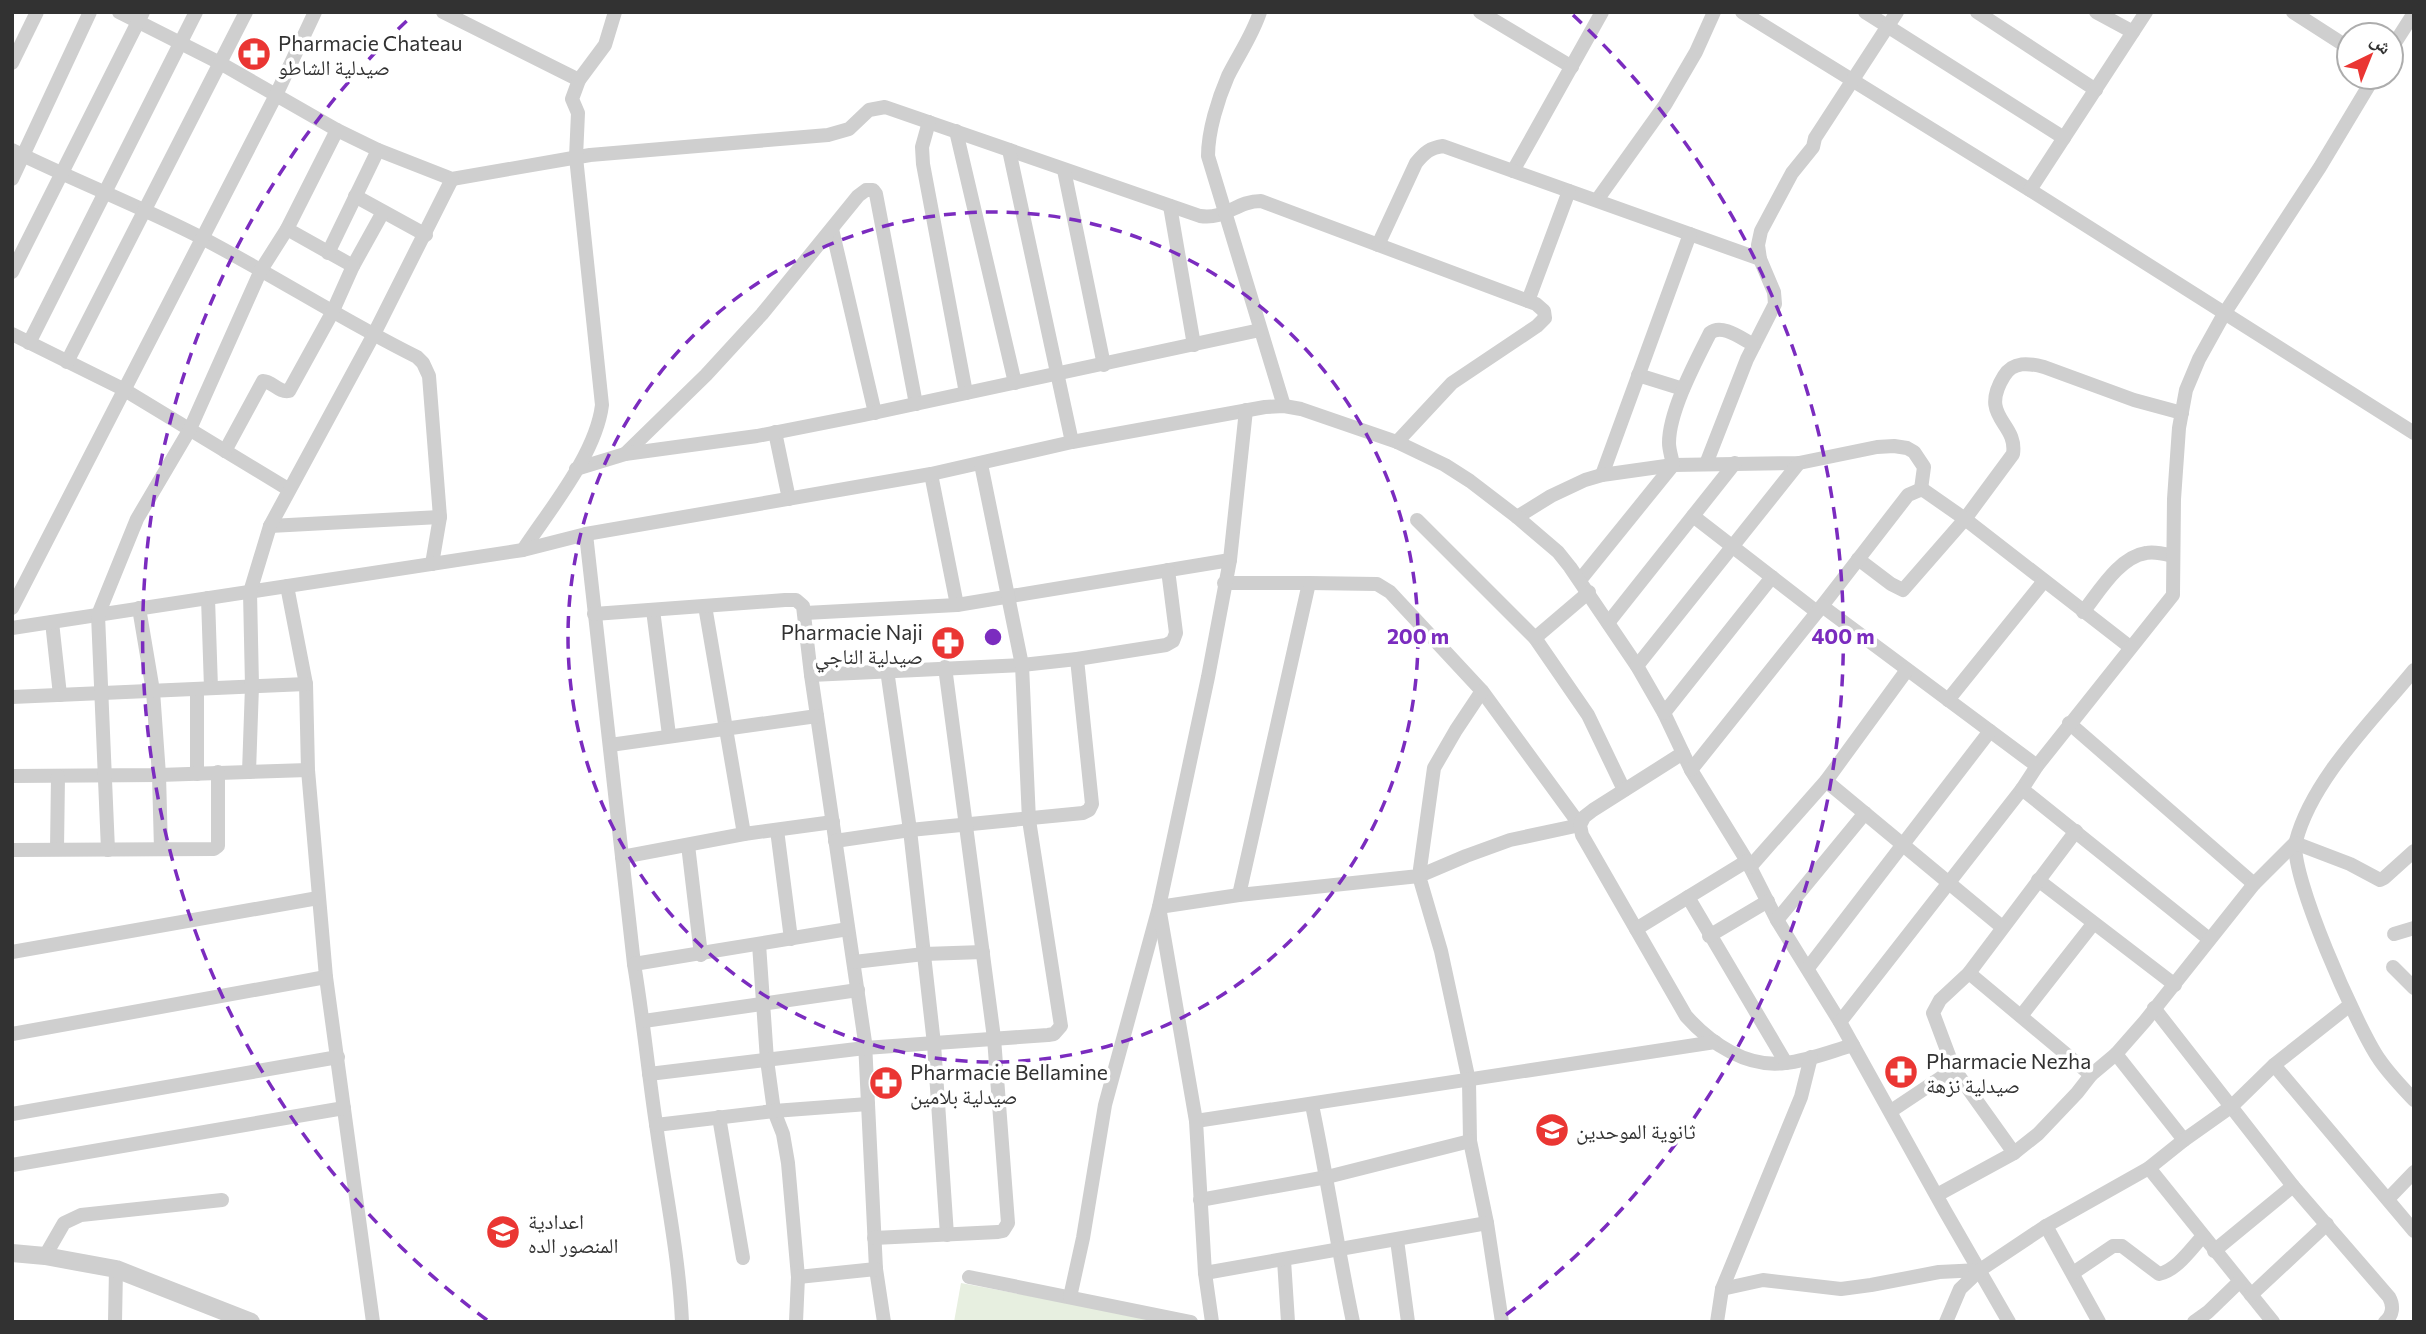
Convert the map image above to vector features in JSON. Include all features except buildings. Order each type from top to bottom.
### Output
[{"type":"street","points":[[12,63],[37,12]]},
{"type":"street","points":[[12,179],[18,153],[90,12]]},
{"type":"street","points":[[119,12],[141,17],[180,43],[337,130],[378,150],[452,179],[576,157],[828,135],[849,129],[869,110],[878,107],[893,109],[1063,170],[1208,217],[1226,214],[1246,202],[1261,201],[1528,301],[1544,311],[1545,318],[1542,322],[1452,383],[1397,442]]},
{"type":"street","points":[[29,343],[196,12]]},
{"type":"street","points":[[67,362],[246,12]]},
{"type":"street","points":[[12,608],[276,95],[315,12]]},
{"type":"street","points":[[443,12],[579,80]]},
{"type":"street","points":[[523,550],[576,469],[599,425],[601,405],[576,157],[578,113],[572,99],[579,80],[605,45],[614,12]]},
{"type":"street","points":[[1260,12],[1247,45],[1226,82],[1208,144],[1210,166],[1283,406]]},
{"type":"street","points":[[1480,12],[1572,67]]},
{"type":"street","points":[[1513,171],[1602,12]]},
{"type":"street","points":[[1597,201],[1673,94],[1714,12]]},
{"type":"street","points":[[1742,12],[2414,433]]},
{"type":"street","points":[[1865,12],[2064,138]]},
{"type":"street","points":[[1706,464],[1754,345],[1775,304],[1776,298],[1760,258],[1758,245],[1761,230],[1792,173],[1813,147],[1815,138],[1897,12]]},
{"type":"street","points":[[1977,12],[2096,90]]},
{"type":"street","points":[[2096,12],[2133,32]]},
{"type":"street","points":[[2030,190],[2146,12]]},
{"type":"street","points":[[2293,12],[2335,39]]},
{"type":"street","points":[[12,272],[141,17]]},
{"type":"street","points":[[1840,1022],[2022,789],[2069,723],[2173,595],[2174,499],[2182,413],[2186,390],[2194,369],[2224,314],[2320,167],[2366,91]]},
{"type":"street","points":[[929,122],[922,147],[923,164],[966,393]]},
{"type":"street","points":[[108,850],[98,615],[137,519],[190,429],[261,270],[287,229],[337,130]]},
{"type":"street","points":[[956,131],[1015,383]]},
{"type":"street","points":[[1378,245],[1416,163],[1425,152],[1443,146],[1760,258]]},
{"type":"street","points":[[328,253],[378,150]]},
{"type":"street","points":[[1009,150],[1072,442]]},
{"type":"street","points":[[18,153],[202,238],[332,313],[418,358],[429,376],[440,517],[432,564]]},
{"type":"street","points":[[1063,170],[1104,365]]},
{"type":"street","points":[[249,772],[252,686],[250,592],[270,526],[426,235],[452,179]]},
{"type":"street","points":[[625,454],[762,314],[866,190],[873,190],[876,194],[916,404]]},
{"type":"street","points":[[1528,301],[1569,191]]},
{"type":"street","points":[[355,196],[426,235]]},
{"type":"street","points":[[1170,206],[1194,345]]},
{"type":"street","points":[[225,450],[263,381],[284,392],[289,391],[383,212]]},
{"type":"street","points":[[287,229],[353,266]]},
{"type":"street","points":[[832,229],[875,413]]},
{"type":"street","points":[[1602,475],[1690,234]]},
{"type":"street","points":[[1535,638],[1585,586],[1673,465],[1669,442],[1683,389],[1714,329],[1720,328],[1754,345]]},
{"type":"street","points":[[576,469],[625,454],[775,432],[875,413],[1261,330]]},
{"type":"street","points":[[12,334],[123,389],[288,489]]},
{"type":"street","points":[[1858,559],[1903,590],[1965,519],[2013,454],[2011,439],[1995,410],[1995,397],[2008,369],[2018,364],[2044,367],[2134,400],[2182,413]]},
{"type":"street","points":[[1638,376],[1683,389]]},
{"type":"street","points":[[12,628],[523,550],[586,534],[932,474],[1072,442],[1246,410],[1283,406],[1301,409],[1397,442],[1470,481],[1558,552],[1585,586],[1637,666],[1664,713],[1691,770],[1748,864],[1777,920],[1840,1022],[2009,1322]]},
{"type":"street","points":[[1070,1297],[1083,1238],[1105,1105],[1160,907],[1208,677],[1230,560],[1246,410]]},
{"type":"street","points":[[775,432],[789,499]]},
{"type":"street","points":[[1517,517],[1551,496],[1602,475],[1673,465],[1799,463],[1877,447],[1907,448],[1914,452],[1924,467],[1921,489]]},
{"type":"street","points":[[1608,622],[1735,463]]},
{"type":"street","points":[[1637,666],[1799,463]]},
{"type":"street","points":[[649,1074],[866,1048],[1048,1035],[1054,1034],[1061,1026],[1029,820],[1022,664],[981,464]]},
{"type":"street","points":[[932,474],[957,605]]},
{"type":"street","points":[[1921,489],[1965,519],[2130,647]]},
{"type":"street","points":[[1691,770],[1908,495],[1921,489]]},
{"type":"street","points":[[1693,516],[1772,577],[1907,670],[2037,766]]},
{"type":"street","points":[[270,526],[440,517]]},
{"type":"street","points":[[1417,520],[1535,638],[1588,715],[1624,790]]},
{"type":"street","points":[[586,534],[634,964],[680,1274],[682,1322]]},
{"type":"street","points":[[2083,612],[2113,576],[2138,555],[2150,552],[2173,556]]},
{"type":"street","points":[[805,613],[957,605],[1230,560]]},
{"type":"street","points":[[811,675],[1022,664],[1077,659],[1161,646],[1173,641],[1175,633],[1168,570]]},
{"type":"street","points":[[1664,713],[1772,577]]},
{"type":"street","points":[[1948,700],[2044,581]]},
{"type":"street","points":[[1224,583],[1377,584],[1391,592],[1482,691],[1580,825],[1582,835],[1686,1016],[1700,1031],[1731,1053],[1762,1063],[1786,1063],[1853,1045]]},
{"type":"street","points":[[1239,895],[1309,583]]},
{"type":"street","points":[[288,586],[306,684],[308,770],[326,977],[373,1322]]},
{"type":"street","points":[[197,774],[208,598]]},
{"type":"street","points":[[594,614],[793,600],[803,606],[866,1048],[876,1269],[884,1322]]},
{"type":"street","points":[[705,606],[744,834]]},
{"type":"street","points":[[139,608],[153,691],[161,849]]},
{"type":"street","points":[[653,610],[669,735]]},
{"type":"street","points":[[52,622],[60,695]]},
{"type":"street","points":[[835,841],[910,830],[1083,813],[1091,807],[1077,659]]},
{"type":"street","points":[[874,1238],[998,1232],[1003,1231],[1008,1223],[994,1038],[945,667]]},
{"type":"street","points":[[887,670],[910,830],[934,1044],[947,1235]]},
{"type":"street","points":[[1636,929],[1748,864],[1826,781],[1907,670]]},
{"type":"street","points":[[1937,1195],[2014,1153],[2038,1134],[2091,1075],[2116,1054],[2255,884],[2295,843],[2317,792],[2343,755],[2414,670]]},
{"type":"street","points":[[12,697],[306,684]]},
{"type":"street","points":[[1482,691],[1434,768],[1419,876],[1441,951],[1469,1081],[1470,1142],[1487,1223],[1502,1322]]},
{"type":"street","points":[[610,745],[817,716]]},
{"type":"street","points":[[2069,723],[2255,884]]},
{"type":"street","points":[[1808,968],[1990,731]]},
{"type":"street","points":[[1580,825],[1584,817],[1593,810],[1683,753]]},
{"type":"street","points":[[12,776],[308,770]]},
{"type":"street","points":[[12,850],[211,850],[218,846],[218,772]]},
{"type":"street","points":[[57,849],[58,776]]},
{"type":"street","points":[[1826,781],[2003,927]]},
{"type":"street","points":[[2022,789],[2209,939]]},
{"type":"street","points":[[1777,920],[1865,813]]},
{"type":"street","points":[[622,857],[744,834],[833,822]]},
{"type":"street","points":[[1160,907],[1239,895],[1419,876],[1510,840],[1580,825]]},
{"type":"street","points":[[777,830],[791,939]]},
{"type":"street","points":[[2014,1153],[1954,1069],[1933,1013],[1940,1000],[1969,973],[2076,831]]},
{"type":"street","points":[[2295,843],[2350,864],[2380,880],[2414,851]]},
{"type":"street","points":[[2295,843],[2302,887],[2350,1005],[2379,1059],[2414,1100]]},
{"type":"street","points":[[688,845],[701,955]]},
{"type":"street","points":[[2038,880],[2175,985]]},
{"type":"street","points":[[1688,897],[1786,1063]]},
{"type":"street","points":[[12,952],[318,898]]},
{"type":"street","points":[[1709,936],[1768,901]]},
{"type":"street","points":[[1160,907],[1196,1121],[1205,1273],[1212,1322]]},
{"type":"street","points":[[2021,1016],[2093,924]]},
{"type":"street","points":[[2394,934],[2414,928]]},
{"type":"street","points":[[634,964],[848,929]]},
{"type":"street","points":[[759,944],[767,1060],[774,1111],[783,1134],[788,1163],[797,1277],[796,1322]]},
{"type":"street","points":[[854,962],[924,954],[983,952]]},
{"type":"street","points":[[2393,967],[2414,988]]},
{"type":"street","points":[[1969,973],[2091,1075]]},
{"type":"street","points":[[12,1034],[326,977]]},
{"type":"street","points":[[644,1021],[858,990]]},
{"type":"street","points":[[1946,1322],[1960,1289],[1980,1270],[2046,1226],[2149,1168],[2232,1106],[2274,1065],[2350,1005]]},
{"type":"street","points":[[2154,1009],[2294,1186],[2389,1297],[2392,1309],[2385,1322]]},
{"type":"street","points":[[1196,1121],[1715,1042]]},
{"type":"street","points":[[2116,1054],[2184,1140]]},
{"type":"street","points":[[12,1114],[338,1057]]},
{"type":"street","points":[[1713,1321],[1722,1289],[1801,1097],[1811,1057]]},
{"type":"street","points":[[2274,1065],[2414,1231]]},
{"type":"street","points":[[1891,1111],[1954,1069]]},
{"type":"street","points":[[656,1125],[774,1111],[868,1104]]},
{"type":"street","points":[[1312,1105],[1353,1322]]},
{"type":"street","points":[[12,1165],[344,1108]]},
{"type":"street","points":[[719,1117],[743,1258]]},
{"type":"street","points":[[1200,1200],[1327,1177],[1470,1142]]},
{"type":"street","points":[[2149,1168],[2273,1322]]},
{"type":"street","points":[[2388,1199],[2414,1172]]},
{"type":"street","points":[[2214,1251],[2294,1186]]},
{"type":"street","points":[[45,1255],[64,1223],[81,1215],[222,1200]]},
{"type":"street","points":[[1205,1273],[1487,1223]]},
{"type":"street","points":[[2250,1295],[2327,1224]]},
{"type":"street","points":[[2046,1226],[2099,1322]]},
{"type":"street","points":[[2073,1273],[2113,1246],[2122,1246],[2159,1275],[2176,1265],[2203,1237]]},
{"type":"street","points":[[1397,1240],[1408,1322]]},
{"type":"street","points":[[12,1253],[45,1255],[116,1269],[242,1320]]},
{"type":"street","points":[[1284,1260],[1288,1322]]},
{"type":"street","points":[[115,1322],[116,1269]]},
{"type":"street","points":[[797,1277],[876,1269]]},
{"type":"street","points":[[1722,1289],[1763,1280],[1841,1289],[1871,1286],[1939,1272],[1980,1270]]},
{"type":"street","points":[[969,1277],[1165,1319],[1191,1322]]},
{"type":"street","points":[[2194,1322],[2239,1282]]},
{"type":"green space","points":[[961,1283],[1147,1318],[1147,1322],[954,1322]]},
{"type":"place","name":"Pharmacie Chateau صيدلية الشاطو","points":[[254,54]]},
{"type":"place","name":"Pharmacie Naji صيدلية الناجي","points":[[948,643]]},
{"type":"place","name":"Pharmacie Nezha صيدلية نزهة","points":[[1901,1072]]},
{"type":"place","name":"Pharmacie Bellamine صيدلية بلامين","points":[[886,1083]]},
{"type":"place","name":"ثانوية الموحدين","points":[[1552,1130]]},
{"type":"place","name":"اعدادية المنصور الده","points":[[503,1232]]}]
